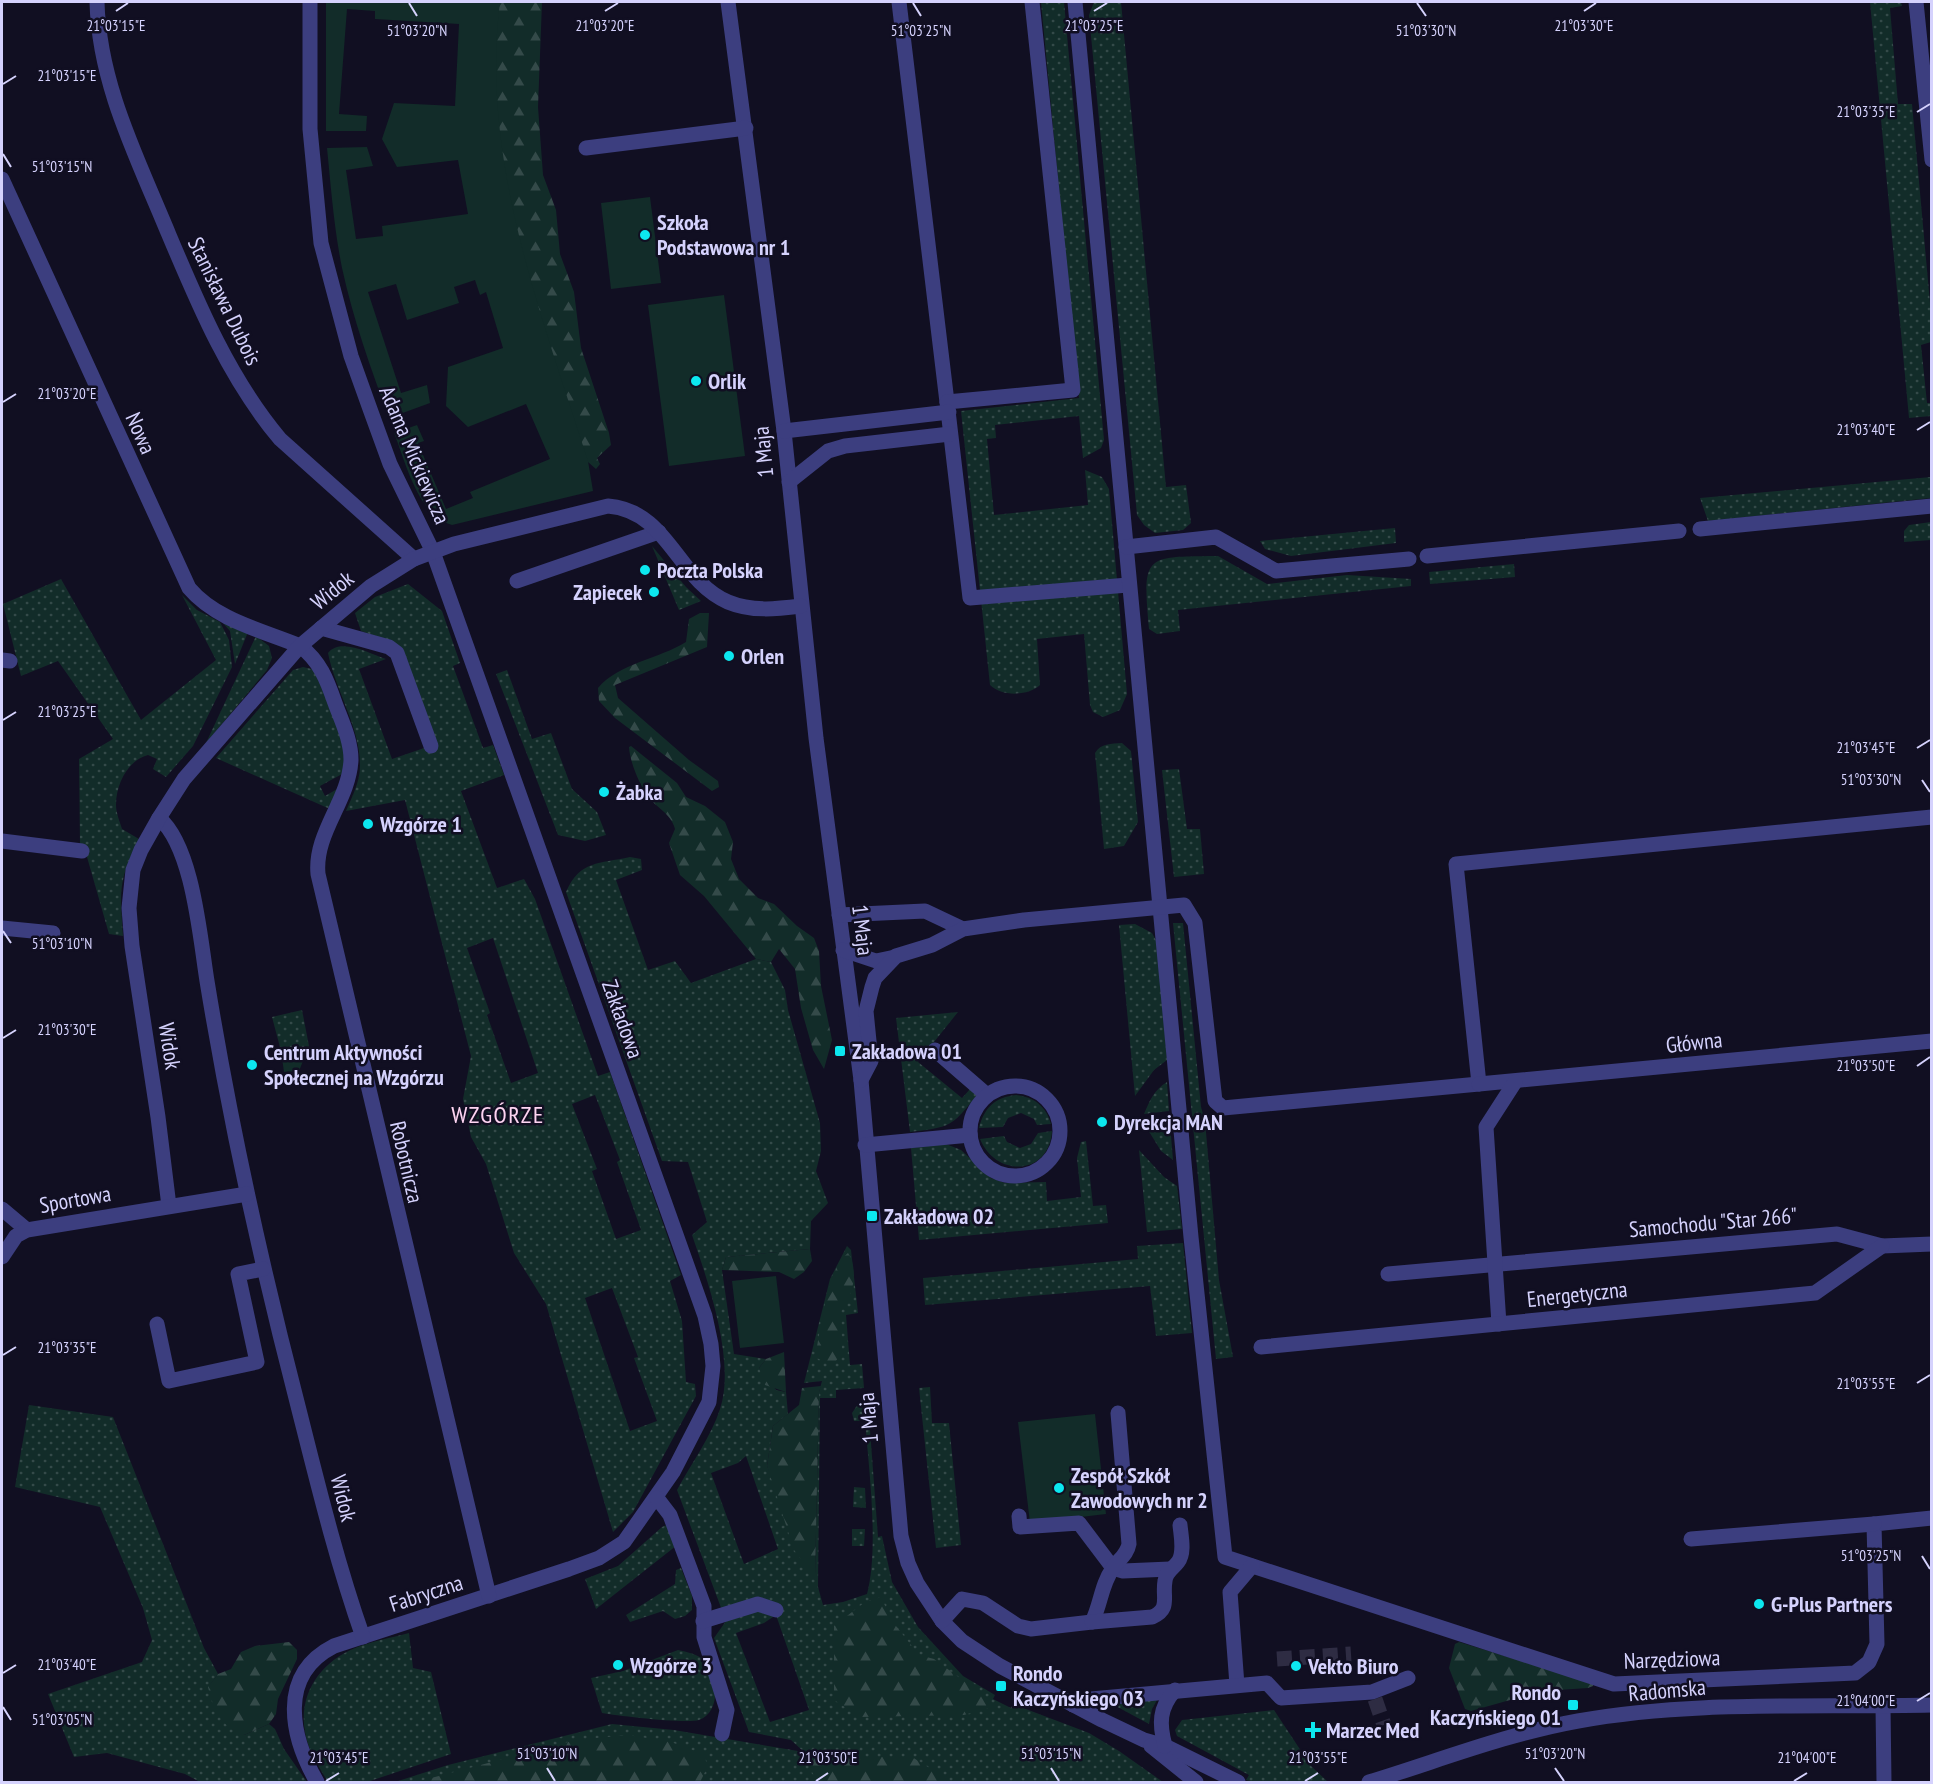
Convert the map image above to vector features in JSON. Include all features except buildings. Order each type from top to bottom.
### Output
[{"type":"street","name":"Stanisława Dubois","points":[[97,2],[101,52],[125,131],[225,360],[263,419],[280,439],[414,559]]},
{"type":"street","name":"Adama Mickiewicza","points":[[310,2],[310,129],[321,243],[351,356],[370,410],[390,464],[433,552],[470,539],[608,506],[633,510],[659,532],[704,584],[729,602],[753,609],[801,606]]},
{"type":"street","name":"1 Maja","points":[[728,2],[784,431],[801,606],[838,915],[861,1080],[902,1536],[908,1563],[917,1583],[942,1621],[962,1641],[1000,1666],[1073,1705],[1238,1782]]},
{"type":"street","points":[[898,2],[970,598],[1128,585]]},
{"type":"street","points":[[784,431],[1073,390],[1032,2]]},
{"type":"street","points":[[843,950],[876,961],[932,945],[963,928],[1159,906],[1075,2]]},
{"type":"street","points":[[1916,2],[1932,160]]},
{"type":"street","points":[[586,148],[746,128]]},
{"type":"street","name":"Nowa","points":[[2,179],[189,588],[203,603],[219,614],[300,646]]},
{"type":"street","points":[[789,482],[828,451],[845,446],[950,434]]},
{"type":"street","points":[[1700,529],[1932,506]]},
{"type":"street","points":[[1427,556],[1679,531]]},
{"type":"street","points":[[517,581],[659,532]]},
{"type":"street","points":[[1126,547],[1216,537],[1276,571],[1409,559]]},
{"type":"street","name":"Widok","points":[[169,1206],[132,946],[129,908],[133,870],[141,850],[184,779],[300,646],[371,586],[414,559],[433,552]]},
{"type":"street","name":"Zakładowa","points":[[433,552],[705,1316],[713,1366],[709,1402],[657,1498]]},
{"type":"street","points":[[321,628],[388,647],[397,653],[430,746]]},
{"type":"street","name":"Robotnicza","points":[[300,646],[309,653],[324,673],[349,742],[351,761],[347,778],[320,850],[318,874],[489,1596]]},
{"type":"street","points":[[1484,1084],[1456,864],[1932,817]]},
{"type":"street","name":"Widok","points":[[159,818],[175,840],[191,887],[247,1194],[263,1269],[338,1566],[363,1637]]},
{"type":"street","points":[[2,842],[82,851]]},
{"type":"street","name":"Główna","points":[[1159,906],[1184,905],[1195,923],[1215,1101],[1223,1108],[1932,1041]]},
{"type":"street","name":"Narzędziowa","points":[[1159,906],[1225,1557],[1614,1684],[1855,1673],[1869,1662],[1877,1644],[1874,1524]]},
{"type":"street","points":[[838,915],[925,911],[963,928]]},
{"type":"street","points":[[2,928],[53,933]]},
{"type":"street","points":[[861,1080],[871,1060],[866,1011],[872,987],[875,978],[896,956]]},
{"type":"street","points":[[935,1050],[987,1095]]},
{"type":"street","points":[[1499,1324],[1497,1263],[1486,1127],[1515,1082]]},
{"type":"street","points":[[1015,1085],[1030,1088],[1044,1096],[1054,1108],[1060,1122],[1061,1138],[1046,1166],[1032,1174],[1017,1177],[1001,1175],[987,1167],[978,1157],[970,1135],[972,1117],[987,1095],[999,1088],[1015,1085]]},
{"type":"street","points":[[865,1144],[970,1135]]},
{"type":"street","points":[[169,1206],[247,1194]]},
{"type":"street","name":"Sportowa","points":[[2,1257],[16,1236],[27,1230],[169,1206]]},
{"type":"street","points":[[2,1209],[27,1230]]},
{"type":"street","name":"Samochodu \"Star 266\"","points":[[1388,1274],[1837,1234],[1882,1246],[1932,1244]]},
{"type":"street","name":"Energetyczna","points":[[1261,1347],[1815,1293],[1882,1246]]},
{"type":"street","points":[[258,1362],[238,1274],[263,1269]]},
{"type":"street","points":[[157,1324],[169,1382],[285,1356]]},
{"type":"street","points":[[1092,1622],[1098,1612],[1102,1589],[1113,1568],[1127,1551],[1129,1544],[1118,1413]]},
{"type":"street","points":[[657,1498],[670,1515],[704,1606],[704,1637],[727,1710],[722,1734]]},
{"type":"street","name":"Fabryczna","points":[[317,1782],[295,1730],[295,1695],[305,1671],[314,1660],[334,1646],[489,1596],[612,1551],[633,1533],[657,1498]]},
{"type":"street","points":[[1019,1516],[1020,1527],[1079,1523],[1113,1568],[1124,1571],[1170,1569]]},
{"type":"street","points":[[1691,1539],[1932,1518]]},
{"type":"street","points":[[942,1621],[962,1599],[983,1603],[1018,1626],[1031,1629],[1152,1617],[1160,1614],[1165,1605],[1164,1582],[1182,1552],[1180,1525]]},
{"type":"street","points":[[1237,1685],[1230,1592],[1252,1566]]},
{"type":"street","points":[[703,1622],[758,1604],[776,1610]]},
{"type":"street","points":[[1073,1705],[1091,1699],[1267,1683],[1281,1698],[1373,1696],[1408,1678]]},
{"type":"street","points":[[1165,1746],[1160,1717],[1163,1704],[1175,1690]]},
{"type":"street","name":"Radomska","points":[[1369,1782],[1414,1769],[1476,1746],[1578,1721],[1726,1708],[1932,1705]]},
{"type":"street","points":[[1883,1706],[1884,1782]]},
{"type":"street","name":"1 Maja","points":[[1144,1740],[1194,1782]]},
{"type":"street","name":"Radomska","points":[[1394,1782],[1414,1769]]},
{"type":"green space","points":[[326,2],[500,2],[496,60],[499,119],[507,177],[534,292],[588,461],[593,491],[452,525],[440,520],[422,500],[394,433],[417,425],[424,441],[418,443],[446,509],[473,498],[470,492],[550,459],[526,404],[468,427],[446,406],[448,367],[503,348],[486,292],[480,295],[475,280],[454,287],[459,303],[407,320],[396,284],[368,292],[401,393],[427,385],[430,403],[389,418],[346,287],[335,223],[327,148],[367,147],[373,166],[346,170],[356,239],[383,236],[382,226],[468,214],[458,160],[397,167],[382,139],[394,103],[455,106],[459,24],[375,19],[375,11],[347,9],[339,114],[367,116],[366,131],[326,131]]},
{"type":"green space","points":[[492,2],[542,2],[538,107],[543,175],[556,210],[560,254],[574,292],[581,348],[609,433],[611,445],[597,458],[600,464],[596,469],[580,455],[497,177]]},
{"type":"green space","points":[[1041,2],[1064,2],[1104,440],[1101,448],[1083,458],[1079,416],[995,425],[996,438],[987,439],[994,515],[1088,505],[1085,470],[1102,477],[1109,489],[1127,694],[1120,710],[1103,717],[1093,712],[1090,705],[1084,634],[1037,639],[1040,685],[1035,689],[1015,694],[1001,692],[990,685],[961,411],[1079,398]]},
{"type":"green space","points":[[1094,2],[1121,2],[1166,487],[1186,485],[1191,523],[1183,530],[1155,533],[1144,525],[1137,515],[1089,15]]},
{"type":"green space","points":[[1870,2],[1901,2],[1902,6],[1890,8],[1898,104],[1912,104],[1932,325],[1931,342],[1921,345],[1927,403],[1931,403],[1931,416],[1909,418]]},
{"type":"green space","points":[[650,197],[661,283],[611,289],[601,203]]},
{"type":"green space","name":"Orlik","points":[[724,295],[745,456],[669,466],[648,305]]},
{"type":"green space","points":[[1931,477],[1931,498],[1708,521],[1700,498]]},
{"type":"green space","points":[[1931,522],[1931,540],[1904,542],[1904,531],[1909,525]]},
{"type":"green space","points":[[1395,528],[1396,543],[1291,556],[1265,549],[1260,541]]},
{"type":"green space","points":[[652,546],[686,587],[701,601],[679,610]]},
{"type":"green space","points":[[1218,556],[1267,584],[1347,575],[1411,579],[1411,586],[1178,610],[1180,631],[1157,634],[1149,629],[1147,586],[1149,573],[1154,564],[1162,559],[1175,557]]},
{"type":"green space","points":[[1514,564],[1515,577],[1430,584],[1429,572]]},
{"type":"green space","points":[[61,579],[141,720],[216,660],[182,595],[197,610],[220,622],[229,640],[232,667],[193,746],[166,777],[153,769],[157,759],[148,755],[141,758],[129,767],[118,789],[116,808],[122,829],[139,839],[127,865],[122,886],[123,936],[109,934],[85,850],[80,845],[79,759],[113,739],[58,661],[21,676],[3,604]]},
{"type":"green space","points":[[408,584],[442,611],[460,663],[453,666],[483,748],[493,745],[504,775],[461,791],[497,888],[524,879],[535,899],[598,1076],[610,1072],[681,1275],[670,1281],[682,1321],[686,1382],[695,1384],[696,1396],[633,1512],[613,1532],[546,1304],[514,1253],[486,1164],[471,1137],[463,1099],[471,1056],[405,800],[346,811],[359,778],[359,752],[352,724],[331,667],[328,653],[334,648],[340,646],[356,648],[386,659],[359,669],[392,759],[430,746],[394,643],[361,631],[355,613],[375,597]],"holes":[[[493,938],[538,1073],[511,1083],[467,948]],[[595,1095],[620,1160],[617,1162],[641,1230],[616,1239],[592,1171],[597,1169],[572,1104]],[[612,1288],[638,1357],[634,1358],[657,1421],[630,1431],[585,1298]]]},
{"type":"green space","points":[[700,613],[709,613],[707,647],[615,685],[618,698],[689,760],[718,781],[719,787],[712,791],[615,718],[599,701],[598,688],[628,667],[686,642],[689,619]]},
{"type":"green space","points":[[222,622],[248,632],[235,664],[230,631]]},
{"type":"green space","points":[[256,636],[269,646],[272,658],[267,670],[206,743]]},
{"type":"green space","points":[[303,667],[316,670],[345,747],[344,773],[320,786],[325,796],[339,788],[332,810],[216,758],[293,670]]},
{"type":"green space","points":[[507,670],[532,739],[551,733],[572,789],[597,812],[606,835],[585,841],[558,835],[496,674]]},
{"type":"green space","points":[[1122,743],[1131,751],[1138,822],[1124,846],[1104,849],[1095,753],[1103,746]]},
{"type":"green space","points":[[631,746],[677,783],[686,797],[705,806],[725,822],[733,842],[731,859],[739,879],[758,898],[774,904],[797,926],[814,938],[819,951],[821,986],[832,1040],[824,1069],[813,1050],[801,1008],[795,969],[779,949],[771,962],[756,959],[704,896],[680,875],[669,843],[675,829],[673,823],[651,800],[641,785],[631,759],[629,747]]},
{"type":"green space","points":[[1179,769],[1187,829],[1200,829],[1204,874],[1174,877],[1162,770]]},
{"type":"green space","points":[[630,857],[641,859],[642,870],[616,880],[648,970],[675,961],[691,983],[756,959],[771,962],[785,990],[788,1010],[820,1123],[821,1151],[816,1171],[828,1203],[811,1221],[810,1249],[726,1257],[722,1270],[734,1354],[766,1359],[759,1368],[776,1390],[786,1392],[788,1414],[773,1426],[767,1466],[815,1576],[819,1392],[822,1381],[804,1383],[830,1279],[847,1246],[851,1250],[858,1313],[846,1315],[850,1365],[862,1364],[864,1388],[836,1390],[836,1398],[820,1398],[818,1587],[823,1605],[843,1602],[867,1594],[871,1576],[873,1533],[869,1462],[865,1421],[854,1421],[852,1413],[858,1404],[868,1403],[878,1537],[882,1536],[892,1582],[918,1627],[963,1676],[995,1695],[993,1699],[1011,1708],[1013,1704],[1089,1733],[1163,1782],[395,1782],[448,1765],[612,1724],[674,1730],[804,1752],[791,1740],[749,1732],[714,1638],[726,1621],[677,1490],[716,1419],[724,1390],[725,1368],[718,1322],[692,1235],[707,1222],[688,1162],[662,1161],[566,892],[571,882],[584,869],[592,865]],"holes":[[[746,1456],[778,1549],[744,1564],[711,1473],[738,1463]],[[776,1615],[809,1710],[770,1722],[736,1633],[764,1623]]]},
{"type":"green space","points":[[1173,923],[1183,923],[1201,1107],[1205,1121],[1219,1280],[1233,1357],[1216,1359]]},
{"type":"green space","points":[[1135,924],[1152,933],[1158,944],[1167,1060],[1154,1070],[1135,1096],[1119,925]]},
{"type":"green space","points":[[302,1010],[309,1046],[281,1051],[272,1017]]},
{"type":"green space","points":[[958,1012],[918,1062],[962,1098],[971,1088],[978,1094],[950,1124],[935,1129],[910,1132],[896,1018]]},
{"type":"green space","points":[[309,1046],[299,1071],[284,1072],[281,1051]]},
{"type":"green space","points":[[1167,1082],[1169,1111],[1144,1114],[1150,1100]]},
{"type":"green space","points":[[1016,1095],[1034,1100],[1046,1112],[1051,1124],[1037,1125],[1034,1119],[1021,1113],[1008,1118],[1003,1127],[979,1128],[991,1105],[1002,1098]]},
{"type":"green space","points":[[1170,1124],[1173,1160],[1161,1151],[1145,1125]]},
{"type":"green space","points":[[1052,1131],[1049,1146],[1042,1157],[1032,1164],[1021,1166],[998,1161],[988,1152],[980,1139],[1004,1136],[1007,1142],[1020,1148],[1031,1144],[1038,1133]]},
{"type":"green space","points":[[1086,1141],[1093,1206],[1106,1205],[1108,1223],[919,1240],[911,1148],[946,1144],[961,1150],[991,1178],[1005,1183],[1046,1182],[1047,1201],[1081,1197],[1077,1158],[1081,1142]]},
{"type":"green space","points":[[1139,1150],[1164,1177],[1177,1186],[1182,1229],[1147,1232]]},
{"type":"green space","points":[[1183,1243],[1192,1333],[1156,1336],[1150,1286],[925,1305],[923,1278],[1138,1259],[1137,1246]]},
{"type":"green space","points":[[810,1249],[812,1261],[804,1272],[794,1279],[779,1272],[722,1270],[726,1257]]},
{"type":"green space","points":[[848,1253],[853,1267],[853,1283],[849,1299],[841,1311],[842,1353],[832,1366],[815,1357],[829,1286],[834,1273]]},
{"type":"green space","points":[[776,1276],[784,1343],[740,1348],[732,1281]]},
{"type":"green space","points":[[784,1352],[786,1392],[765,1385],[759,1368],[766,1359]]},
{"type":"green space","points":[[821,1386],[819,1392],[815,1578],[794,1550],[767,1466],[773,1426],[799,1405],[802,1388]]},
{"type":"green space","points":[[930,1387],[932,1423],[949,1423],[961,1545],[936,1548],[919,1388]]},
{"type":"green space","points":[[29,1405],[113,1417],[204,1648],[218,1674],[210,1685],[244,1735],[269,1724],[275,1729],[284,1749],[307,1782],[200,1782],[185,1774],[107,1753],[74,1757],[48,1694],[142,1662],[152,1640],[143,1608],[100,1507],[15,1487]]},
{"type":"green space","points":[[1095,1414],[1106,1514],[1030,1523],[1018,1422]]},
{"type":"green space","points":[[854,1487],[865,1488],[866,1508],[853,1507]]},
{"type":"green space","points":[[673,1522],[681,1542],[596,1609],[585,1579],[618,1566],[662,1527]]},
{"type":"green space","points":[[852,1529],[865,1529],[864,1546],[852,1546]]},
{"type":"green space","points":[[681,1568],[692,1596],[692,1610],[685,1616],[675,1619],[663,1611],[630,1622],[626,1615],[675,1584],[676,1570]]},
{"type":"green space","points":[[881,1597],[892,1621],[919,1655],[934,1659],[979,1692],[992,1707],[964,1715],[860,1717],[834,1700],[834,1626],[865,1602]]},
{"type":"green space","points":[[409,1633],[413,1668],[431,1672],[451,1754],[367,1782],[328,1782],[306,1739],[304,1718],[309,1692],[322,1670],[343,1654],[368,1643]]},
{"type":"green space","points":[[289,1642],[297,1650],[297,1659],[278,1699],[276,1714],[269,1724],[244,1735],[236,1732],[220,1717],[208,1687],[218,1674],[231,1669],[241,1652],[255,1646]]},
{"type":"green space","points":[[1459,1642],[1593,1683],[1593,1686],[1542,1691],[1471,1711],[1465,1709],[1449,1668],[1455,1644]]},
{"type":"green space","points":[[678,1650],[701,1658],[709,1666],[715,1683],[715,1692],[711,1709],[706,1716],[699,1720],[681,1721],[602,1713],[591,1678],[623,1671]]},
{"type":"green space","points":[[1157,1700],[1152,1709],[1149,1724],[1112,1704]]},
{"type":"green space","points":[[1274,1710],[1311,1766],[1328,1782],[1246,1780],[1249,1775],[1177,1736],[1175,1730],[1182,1720]]},
{"type":"green space","points":[[628,1735],[671,1742],[705,1755],[707,1768],[700,1782],[416,1782],[576,1740]]},
{"type":"green space","points":[[837,1754],[855,1761],[868,1757],[912,1757],[952,1782],[818,1782],[812,1772],[814,1756]]},
{"type":"tunnel","points":[[1277,1659],[1351,1654]]},
{"type":"tunnel","points":[[1375,1699],[1384,1725]]},
{"type":"place","name":"Szkoła Podstawowa nr 1","points":[[645,235]]},
{"type":"place","name":"Orlik","points":[[696,381]]},
{"type":"place","name":"Poczta Polska","points":[[645,570]]},
{"type":"place","name":"Zapiecek","points":[[654,592]]},
{"type":"place","name":"Orlen","points":[[729,656]]},
{"type":"place","name":"Żabka","points":[[604,792]]},
{"type":"place","name":"Wzgórze 1","points":[[368,824]]},
{"type":"place","name":"Zakładowa 01","points":[[840,1051]]},
{"type":"place","name":"Centrum Aktywności Społecznej na Wzgórzu","points":[[252,1065]]},
{"type":"place","name":"Dyrekcja MAN","points":[[1102,1122]]},
{"type":"place","name":"Zakładowa 02","points":[[872,1216]]},
{"type":"place","name":"Zespół Szkół Zawodowych nr 2","points":[[1059,1488]]},
{"type":"place","name":"G-Plus Partners","points":[[1759,1604]]},
{"type":"place","name":"Wzgórze 3","points":[[618,1665]]},
{"type":"place","name":"Vekto Biuro","points":[[1296,1666]]},
{"type":"place","name":"Rondo Kaczyńskiego 03","points":[[1001,1686]]},
{"type":"place","name":"Rondo Kaczyńskiego 01","points":[[1573,1705]]},
{"type":"place","name":"Marzec Med","points":[[1313,1730]]},
{"type":"district","name":"WZGÓRZE","points":[[498,1115]]}]
